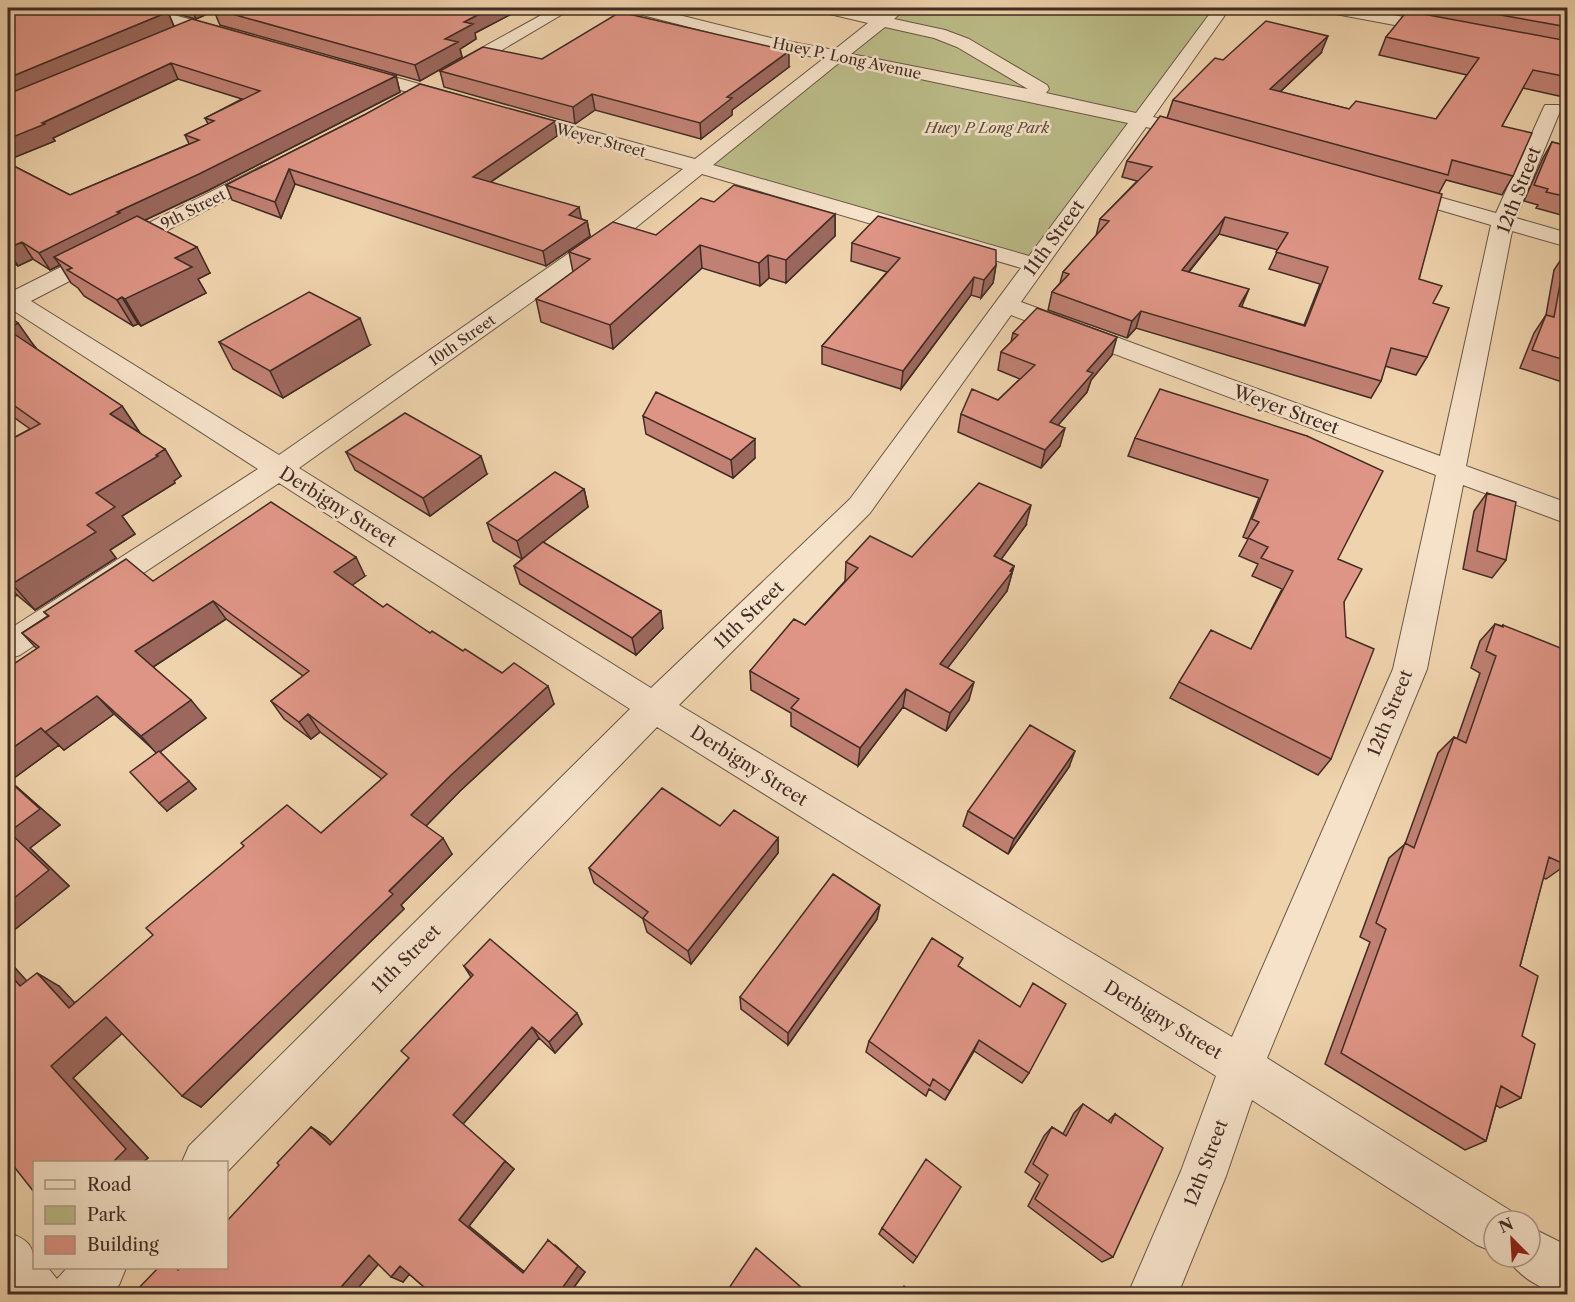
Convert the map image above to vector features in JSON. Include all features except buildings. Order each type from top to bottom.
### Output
[{"type":"street","points":[[132,8],[242,39]]},
{"type":"street","points":[[400,101],[565,8]]},
{"type":"street","name":"Huey P. Long Avenue","points":[[633,8],[771,43],[1062,102],[1175,129]]},
{"type":"street","name":"Huey P. Long Avenue","points":[[823,8],[939,34],[963,43],[1062,102]]},
{"type":"street","name":"10th Street","points":[[8,646],[279,469],[626,224],[696,166],[898,8]]},
{"type":"street","name":"11th Street","points":[[206,1161],[654,707],[860,506],[1222,8]]},
{"type":"street","points":[[1330,8],[1464,33]]},
{"type":"street","points":[[175,36],[218,17]]},
{"type":"street","points":[[342,68],[478,106]]},
{"type":"street","name":"12th Street","points":[[1153,1294],[1203,1176],[1241,1067],[1410,669],[1503,222],[1552,108]]},
{"type":"street","name":"Weyer Street","points":[[501,112],[696,166],[1034,265]]},
{"type":"street","name":"9th Street","points":[[9,300],[287,161]]},
{"type":"street","points":[[1382,187],[1568,240]]},
{"type":"street","name":"Derbigny Street","points":[[9,300],[654,707],[1241,1067],[1482,1220]]},
{"type":"street","name":"Weyer Street","points":[[1006,305],[1568,514]]},
{"type":"street","points":[[8,1256],[38,1294]]},
{"type":"street","points":[[1542,1259],[1568,1275]]},
{"type":"street","points":[[75,1294],[101,1269]]},
{"type":"green space","name":"Huey P Long Park","points":[[898,8],[1222,8],[1034,265],[696,166]]}]
